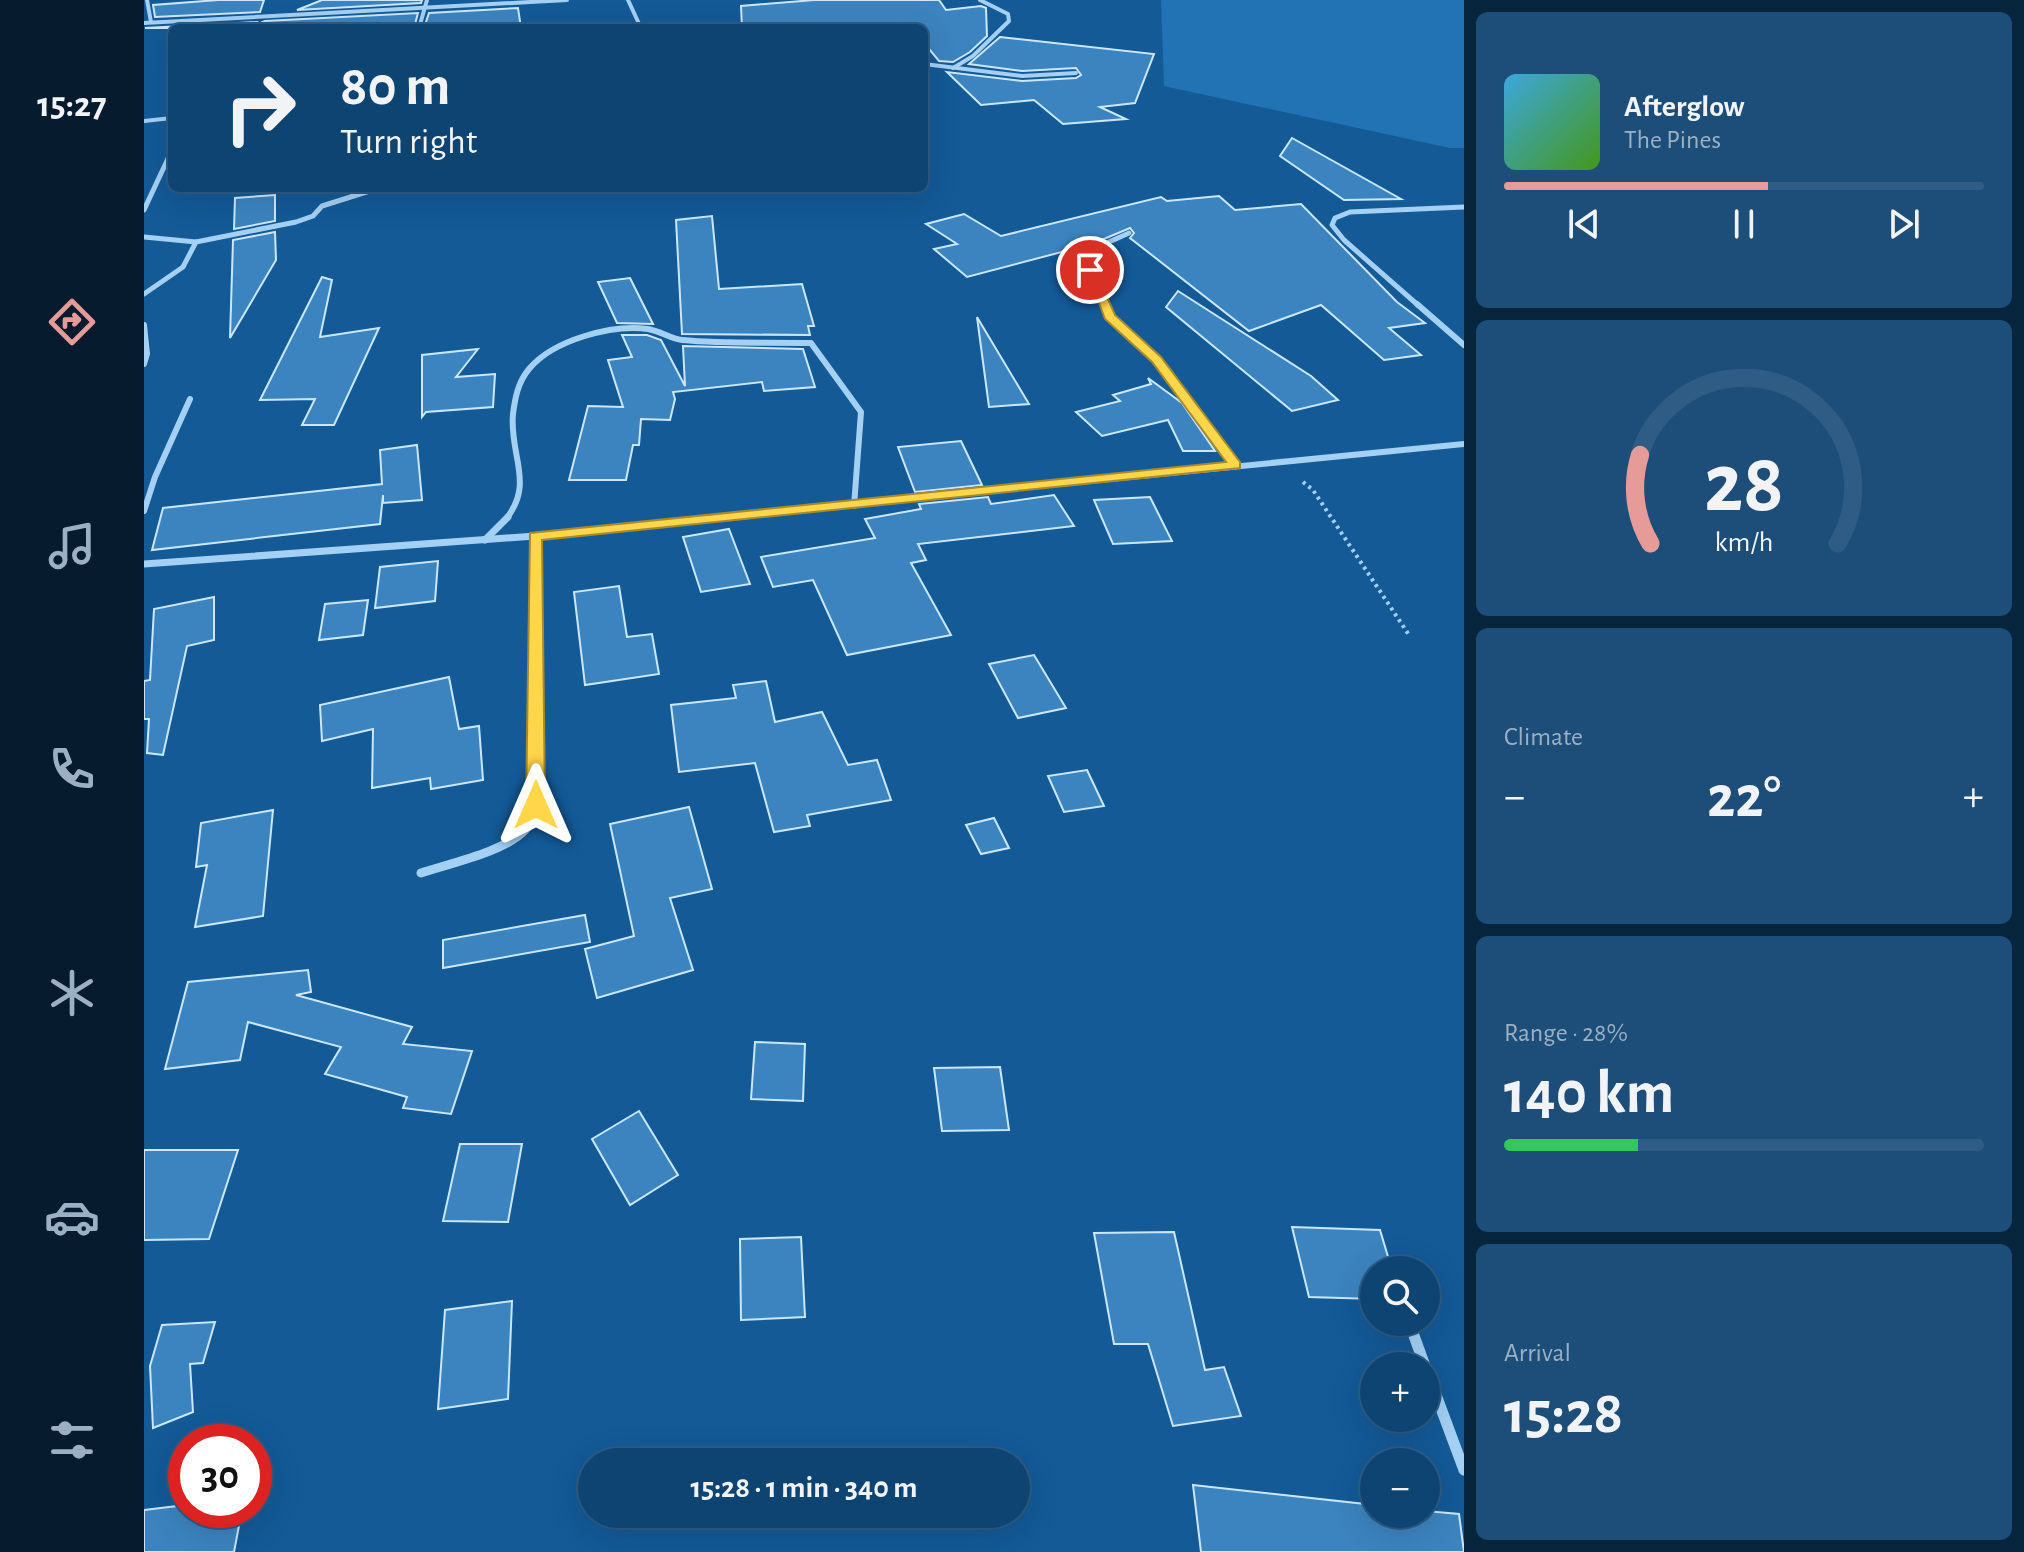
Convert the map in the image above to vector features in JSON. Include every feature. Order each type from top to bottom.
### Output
[{"type":"street","points":[[147,0],[151,22]]},
{"type":"street","points":[[420,24],[427,0]]},
{"type":"street","points":[[144,23],[567,0]]},
{"type":"street","points":[[628,0],[639,24]]},
{"type":"street","points":[[953,68],[973,56],[1009,21],[1003,9],[980,0]]},
{"type":"street","points":[[928,65],[1022,76],[1076,73]]},
{"type":"street","points":[[144,121],[168,118]]},
{"type":"street","points":[[144,210],[168,159]]},
{"type":"street","points":[[144,237],[196,242],[296,222],[313,216],[322,206],[366,192]]},
{"type":"street","points":[[1464,207],[1350,212],[1335,218],[1332,225],[1344,240],[1464,345]]},
{"type":"street","points":[[1129,233],[1082,254],[1084,262],[1098,285],[1110,316],[1157,360],[1236,465]]},
{"type":"street","points":[[144,294],[175,276],[193,255],[196,242]]},
{"type":"street","points":[[144,325],[147,354],[144,364]]},
{"type":"street","points":[[485,540],[506,520],[522,489],[513,442],[513,406],[521,379],[536,358],[568,342],[623,328],[661,330],[678,340],[811,343],[861,412],[854,506]]},
{"type":"street","points":[[144,511],[155,477],[190,399]]},
{"type":"street","points":[[144,564],[535,536],[1464,444]]},
{"type":"street","points":[[421,873],[498,847],[527,828],[536,805],[535,536]]},
{"type":"street","points":[[1440,1405],[1464,1470]]},
{"type":"path","points":[[1279,461],[1313,490],[1409,635]]},
{"type":"shaded area","points":[[1161,0],[1464,0],[1464,148],[1450,148],[1164,86]]},
{"type":"building","points":[[264,0],[260,12],[155,17],[153,5]]},
{"type":"building","points":[[322,0],[422,0],[421,3],[297,10]]},
{"type":"building","points":[[814,0],[939,0],[946,10],[986,8],[987,36],[953,62],[939,61],[928,48],[928,24],[742,24],[741,6]]},
{"type":"building","points":[[518,8],[520,24],[425,24],[429,13]]},
{"type":"building","points":[[418,13],[415,24],[258,24],[265,21]]},
{"type":"building","points":[[1000,37],[1154,54],[1135,103],[1100,107],[1126,119],[1063,124],[1034,100],[981,105],[947,72],[1022,81],[1076,78],[1081,75],[1076,68],[1022,71],[969,64]]},
{"type":"building","points":[[1292,138],[1401,199],[1344,200],[1280,156]]},
{"type":"building","points":[[275,195],[275,221],[234,229],[235,198]]},
{"type":"building","points":[[1219,196],[1235,210],[1301,204],[1397,302],[1425,323],[1389,328],[1421,355],[1384,360],[1321,305],[1249,331],[1130,238],[1134,233],[1130,228],[1092,244],[967,277],[934,249],[957,244],[926,224],[964,214],[1001,236],[1161,197],[1167,201]]},
{"type":"building","points":[[712,216],[719,289],[802,284],[814,326],[808,326],[810,335],[682,334],[676,220]]},
{"type":"building","points":[[275,232],[276,260],[230,338],[233,240]]},
{"type":"building","points":[[322,277],[332,280],[320,337],[379,328],[334,425],[302,425],[315,399],[260,400]]},
{"type":"building","points":[[630,278],[653,324],[617,323],[598,282]]},
{"type":"building","points":[[1178,291],[1311,376],[1338,400],[1292,411],[1166,307]]},
{"type":"building","points":[[977,317],[1029,404],[989,407]]},
{"type":"building","points":[[622,335],[647,335],[661,340],[685,386],[683,346],[803,349],[815,387],[764,391],[762,382],[673,392],[675,399],[670,420],[641,419],[639,445],[633,445],[626,480],[569,480],[588,406],[623,407],[608,360],[632,357]]},
{"type":"building","points":[[478,349],[456,377],[495,374],[493,407],[426,412],[422,417],[422,355]]},
{"type":"building","points":[[1148,378],[1182,403],[1215,451],[1183,451],[1168,420],[1102,436],[1076,412],[1120,401],[1113,395],[1151,384]]},
{"type":"building","points":[[961,441],[982,485],[915,492],[898,447]]},
{"type":"building","points":[[417,445],[422,500],[383,503],[383,495],[380,524],[152,550],[163,508],[382,484],[380,450]]},
{"type":"building","points":[[1054,495],[1074,526],[918,544],[926,560],[911,563],[951,635],[847,655],[813,580],[773,587],[761,557],[875,538],[865,519],[921,509],[919,504],[988,497],[991,504]]},
{"type":"building","points":[[1150,497],[1172,541],[1113,544],[1094,500]]},
{"type":"building","points":[[729,529],[750,584],[701,592],[683,537]]},
{"type":"building","points":[[438,561],[435,601],[375,608],[380,567]]},
{"type":"building","points":[[619,586],[627,637],[652,634],[659,674],[585,685],[574,592]]},
{"type":"building","points":[[214,597],[214,640],[187,646],[163,755],[147,753],[149,719],[144,719],[144,681],[150,680],[154,609]]},
{"type":"building","points":[[368,600],[363,635],[319,640],[325,604]]},
{"type":"building","points":[[1034,655],[1066,708],[1018,718],[989,664]]},
{"type":"building","points":[[449,677],[459,729],[479,726],[483,780],[431,789],[430,778],[372,788],[373,729],[322,741],[320,705]]},
{"type":"building","points":[[766,681],[775,722],[822,712],[848,765],[877,760],[891,800],[807,815],[810,826],[774,832],[755,763],[679,772],[671,705],[736,698],[733,685]]},
{"type":"building","points":[[1087,770],[1104,806],[1064,812],[1048,776]]},
{"type":"building","points":[[689,807],[712,889],[670,898],[693,970],[597,998],[585,949],[634,936],[610,824]]},
{"type":"building","points":[[273,810],[263,916],[195,927],[207,865],[196,867],[201,823]]},
{"type":"building","points":[[994,818],[1009,848],[981,854],[966,825]]},
{"type":"building","points":[[585,915],[590,942],[443,968],[443,940]]},
{"type":"building","points":[[308,970],[311,992],[296,995],[412,1027],[403,1044],[472,1051],[451,1114],[403,1108],[407,1097],[325,1074],[341,1047],[248,1022],[240,1060],[165,1069],[188,982]]},
{"type":"building","points":[[755,1042],[805,1044],[803,1101],[751,1099]]},
{"type":"building","points":[[1000,1067],[1009,1130],[942,1131],[934,1068]]},
{"type":"building","points":[[639,1111],[678,1175],[630,1205],[592,1139]]},
{"type":"building","points":[[460,1144],[522,1144],[508,1222],[443,1221]]},
{"type":"building","points":[[144,1150],[238,1150],[209,1239],[144,1240]]},
{"type":"building","points":[[1292,1227],[1380,1230],[1388,1256],[1360,1256],[1360,1299],[1309,1297]]},
{"type":"building","points":[[1174,1232],[1205,1370],[1224,1367],[1241,1416],[1173,1426],[1148,1344],[1114,1344],[1094,1233]]},
{"type":"building","points":[[801,1237],[805,1317],[741,1320],[740,1239]]},
{"type":"building","points":[[512,1301],[508,1399],[438,1409],[445,1310]]},
{"type":"building","points":[[215,1322],[203,1363],[190,1364],[193,1412],[153,1428],[150,1366],[162,1325]]},
{"type":"building","points":[[1193,1485],[1360,1503],[1360,1528],[1440,1528],[1440,1512],[1459,1514],[1464,1552],[1201,1552]]},
{"type":"building","points":[[168,1507],[168,1528],[239,1528],[234,1552],[144,1552],[144,1510]]},
{"type":"route","points":[[536,805],[535,536],[1236,465],[1157,360],[1110,316],[1090,270]]}]
